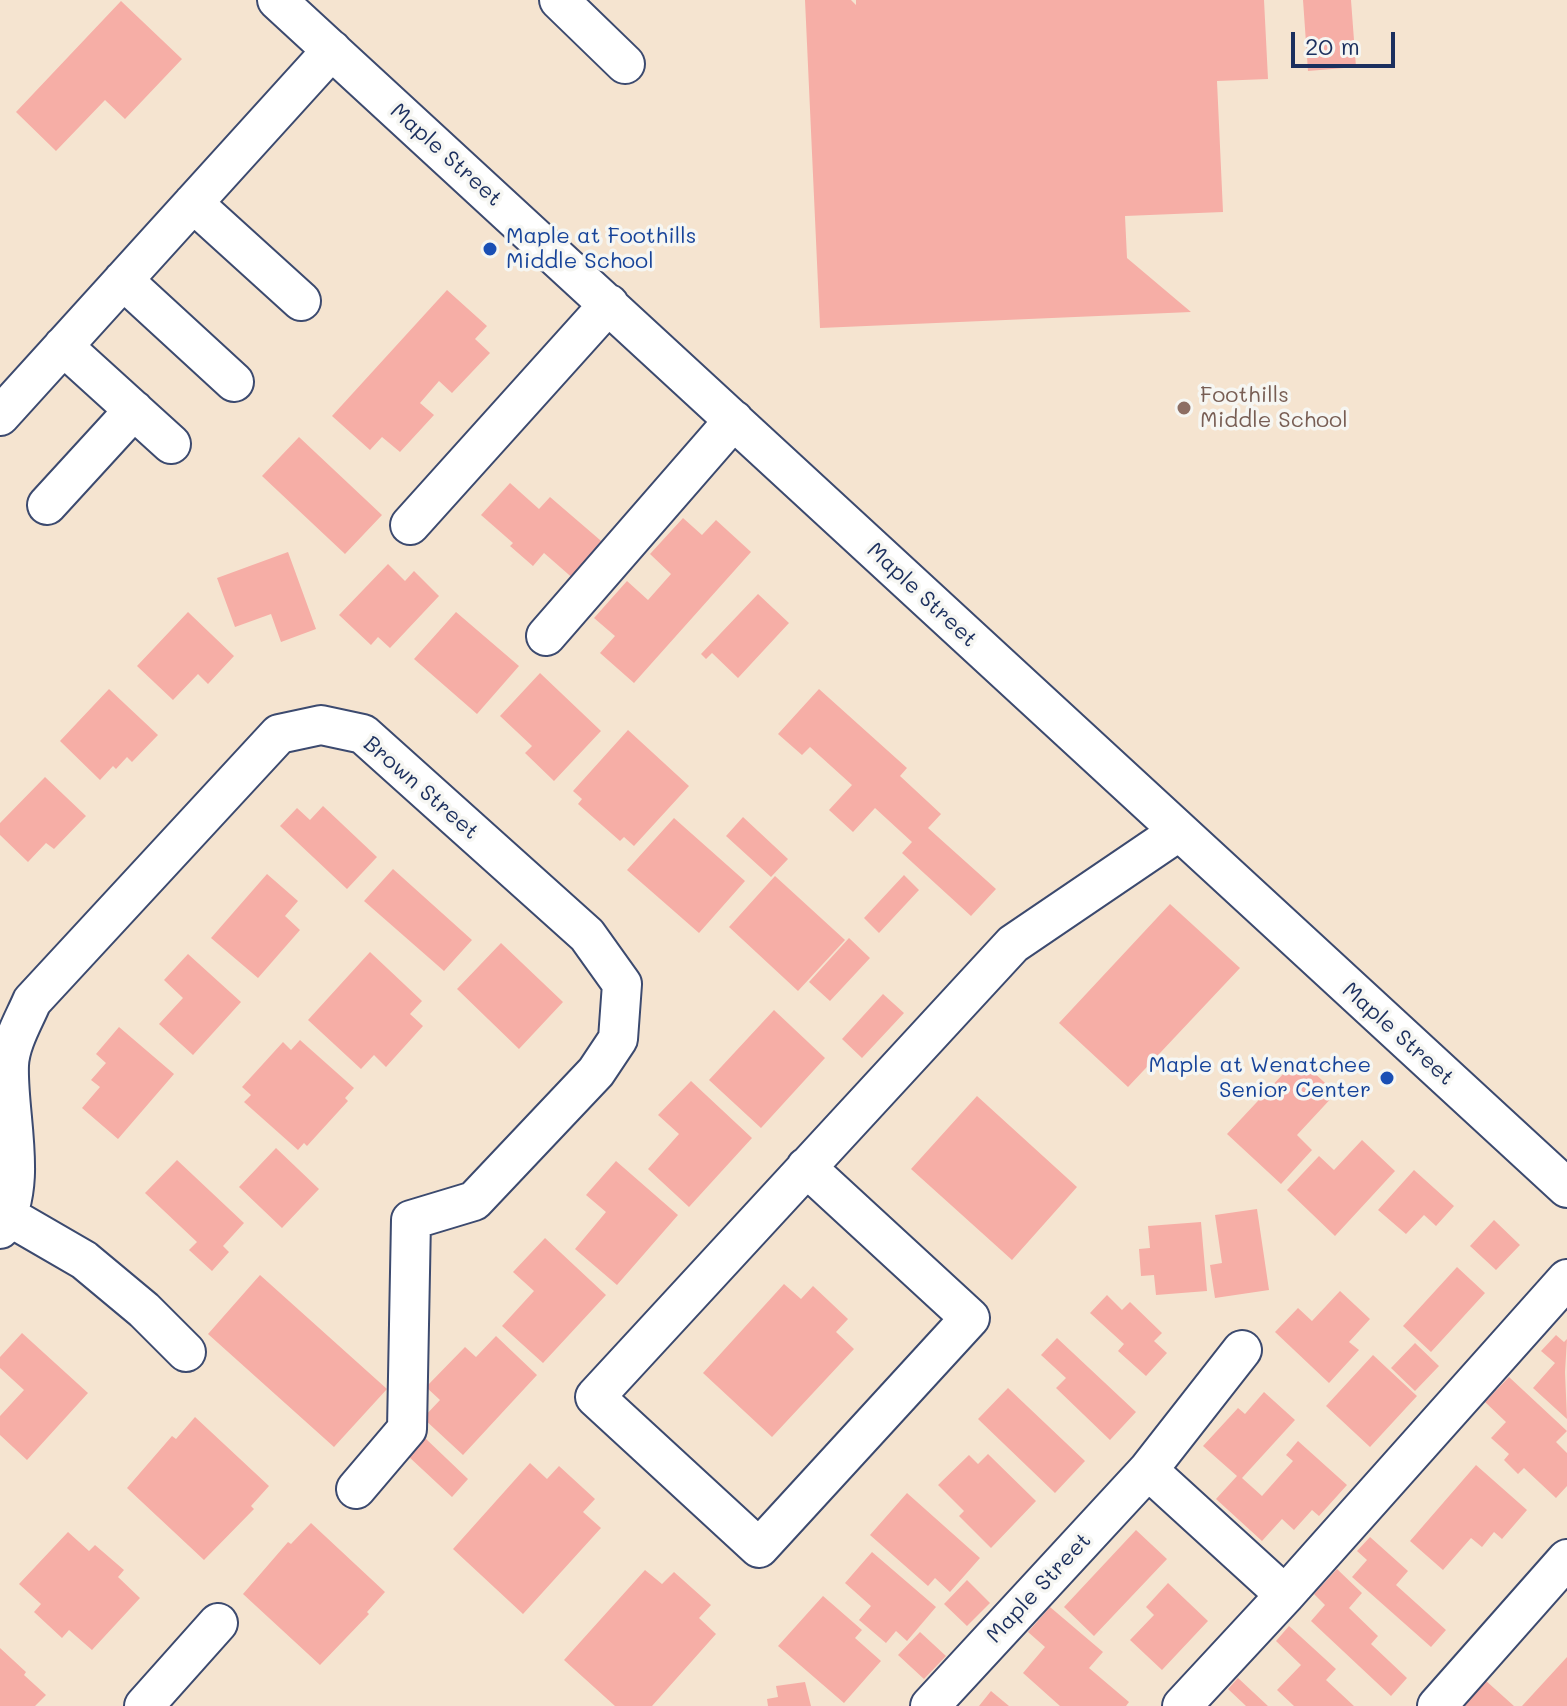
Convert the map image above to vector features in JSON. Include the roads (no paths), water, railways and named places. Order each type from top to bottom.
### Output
[{"type":"street","points":[[559,0],[625,64]]},
{"type":"street","name":"Maple Street","points":[[295,6],[332,50],[1567,1188]]},
{"type":"street","points":[[0,416],[332,50]]},
{"type":"street","points":[[193,203],[301,301]]},
{"type":"street","points":[[123,280],[234,382]]},
{"type":"street","points":[[410,525],[609,304]]},
{"type":"street","points":[[63,346],[171,444]]},
{"type":"street","points":[[47,505],[134,410]]},
{"type":"street","points":[[546,636],[734,420]]},
{"type":"street","name":"Brown Street","points":[[4,1223],[15,1152],[9,1062],[32,1001],[279,734],[321,725],[363,734],[587,935],[622,984],[618,1039],[596,1072],[474,1201],[411,1220],[407,1429],[356,1489]]},
{"type":"street","points":[[806,1167],[970,1318],[759,1548],[595,1397],[806,1167],[1013,944],[1178,832]]},
{"type":"street","points":[[4,1223],[84,1260],[144,1310],[186,1352]]},
{"type":"street","points":[[1182,1706],[1567,1279]]},
{"type":"street","name":"Maple Street","points":[[930,1706],[1148,1470],[1242,1350]]},
{"type":"street","points":[[1148,1470],[1285,1595]]},
{"type":"street","points":[[1437,1706],[1567,1559]]},
{"type":"street","points":[[144,1706],[218,1623]]},
{"type":"place","name":"Maple at Foothills Middle School","points":[[490,249]]},
{"type":"place","name":"Foothills Middle School","points":[[1184,408]]},
{"type":"place","name":"Maple at Wenatchee Senior Center","points":[[1387,1078]]}]
